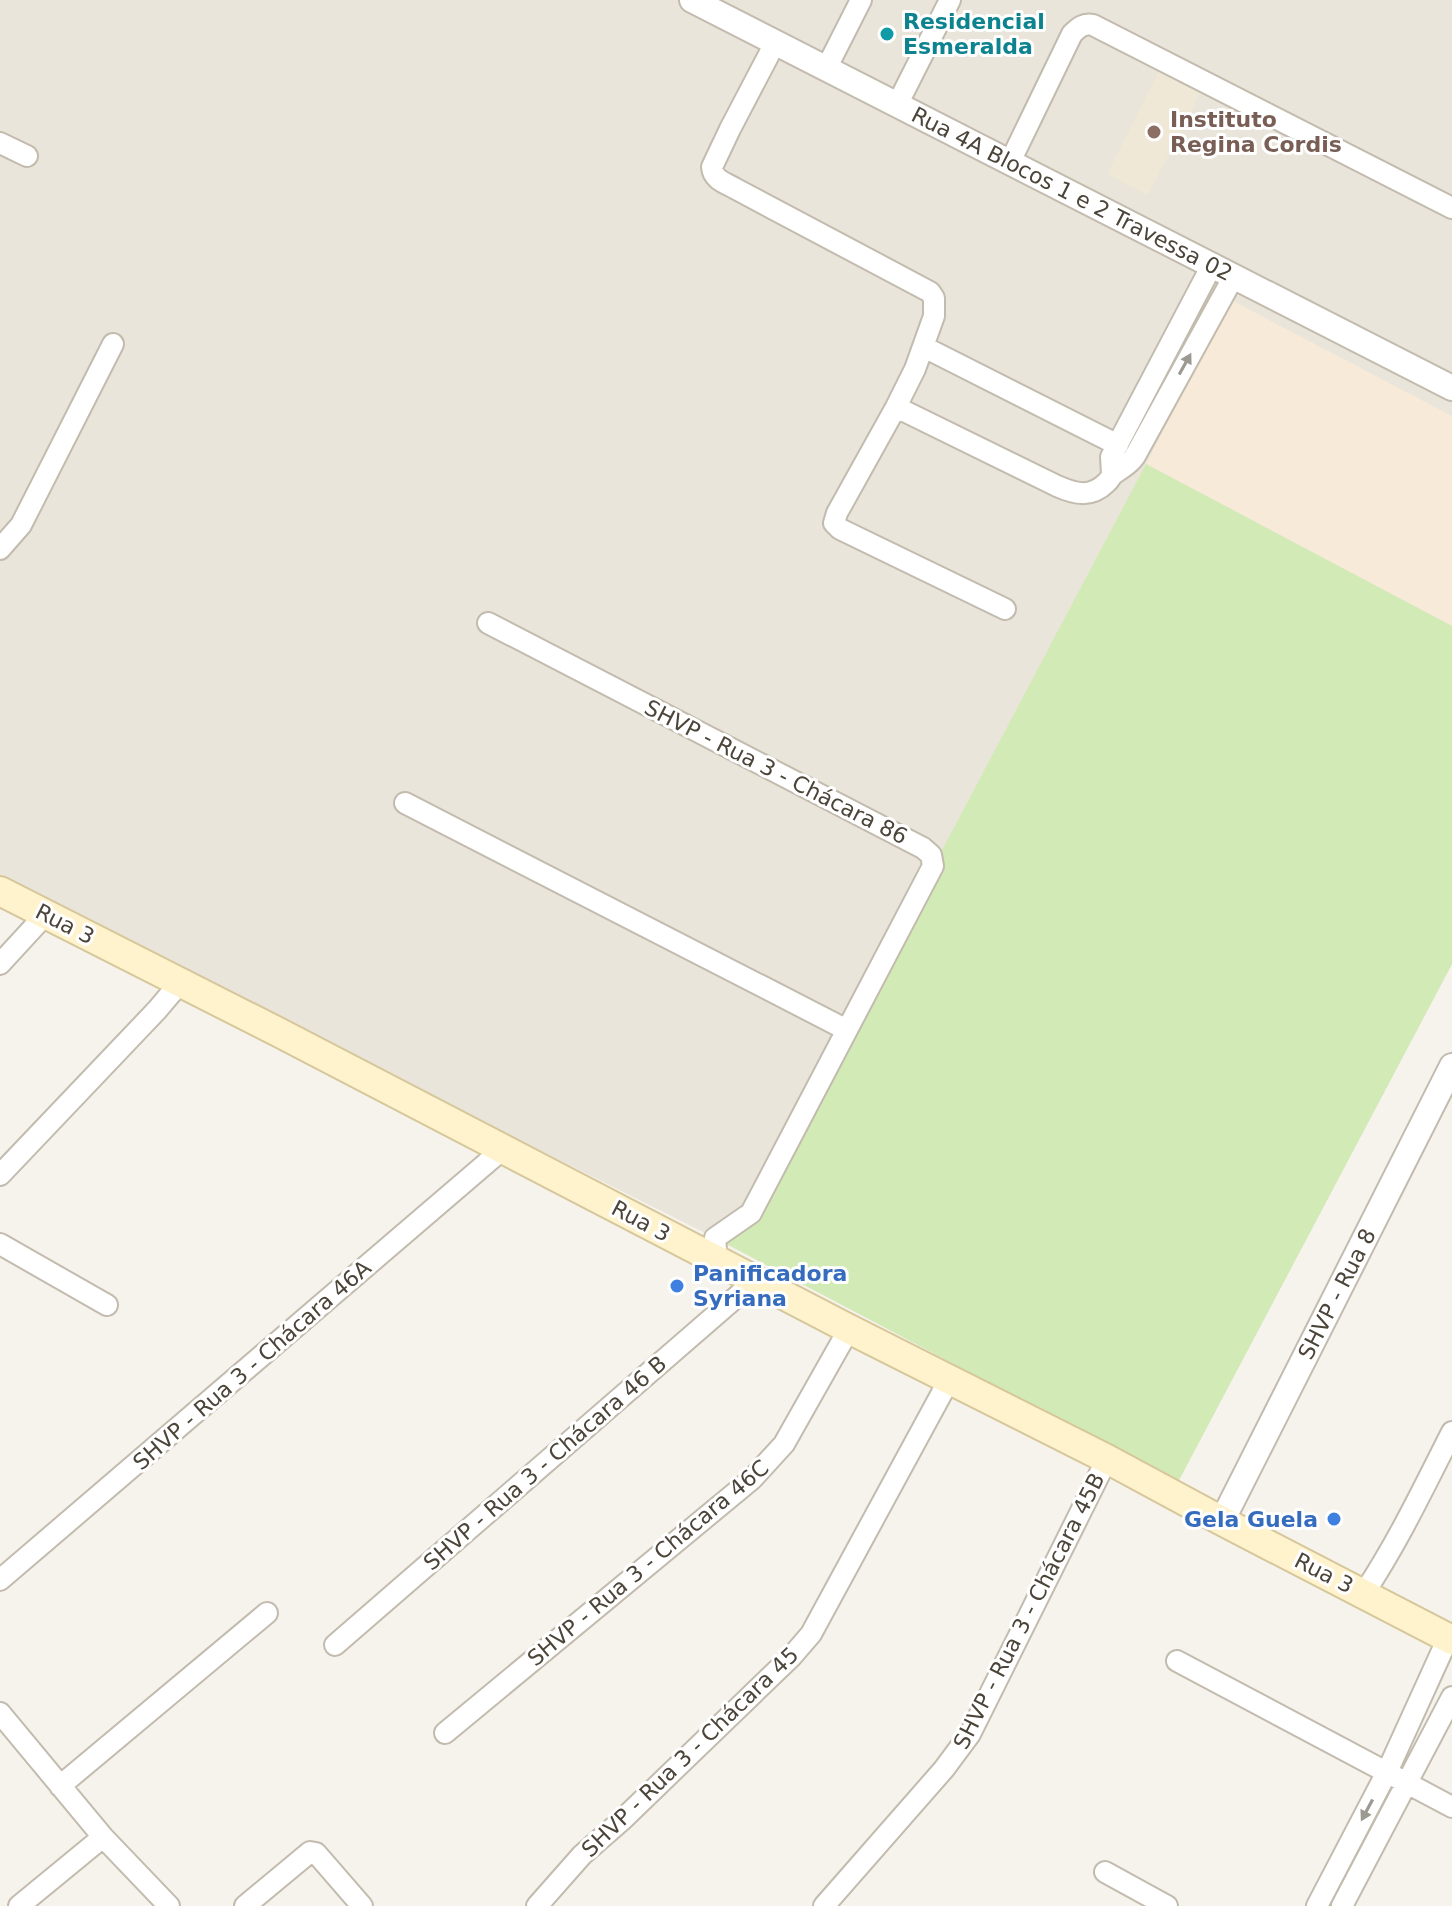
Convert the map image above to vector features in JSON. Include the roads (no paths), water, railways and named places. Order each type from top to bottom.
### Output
[{"type":"main road","name":"Rua 3","points":[[0,891],[1107,1459],[1450,1639]]},
{"type":"street","points":[[826,69],[861,0]]},
{"type":"street","points":[[897,105],[950,0]]},
{"type":"street","name":"Rua 4A Blocos 1 e 2 Travessa 02","points":[[706,3],[775,43],[1452,388]]},
{"type":"street","points":[[1010,162],[1072,34],[1087,24],[1452,208]]},
{"type":"street","points":[[775,43],[712,167],[715,178],[930,292],[934,298],[934,316],[915,369],[834,523],[840,529],[1005,609]]},
{"type":"street","points":[[0,143],[27,156]]},
{"type":"street","points":[[1112,474],[1111,457],[1212,265]]},
{"type":"street","points":[[896,407],[1072,493],[1094,491],[1105,484],[1112,474],[1129,465],[1135,456],[1234,276]]},
{"type":"street","points":[[0,549],[21,525],[113,344]]},
{"type":"street","points":[[924,347],[1118,445]]},
{"type":"street","points":[[1144,394],[1163,404]]},
{"type":"street","name":"SHVP - Rua 3 - Chácara 86","points":[[488,623],[923,848],[931,855],[933,866],[751,1213],[715,1238],[717,1261]]},
{"type":"street","points":[[405,803],[847,1030]]},
{"type":"street","points":[[0,964],[46,914]]},
{"type":"street","points":[[0,1175],[179,984]]},
{"type":"street","name":"SHVP - Rua 8","points":[[1222,1521],[1452,1066]]},
{"type":"street","name":"SHVP - Rua 3 - Chácara 46A","points":[[0,1580],[503,1149]]},
{"type":"street","points":[[0,1244],[107,1305]]},
{"type":"street","name":"SHVP - Rua 3 - Chácara 46 B","points":[[335,1645],[756,1280]]},
{"type":"street","name":"SHVP - Rua 3 - Chácara 46C","points":[[445,1733],[752,1479],[784,1444],[849,1329]]},
{"type":"street","name":"SHVP - Rua 3 - Chácara 45","points":[[537,1906],[582,1855],[758,1689],[811,1634],[949,1380]]},
{"type":"street","points":[[1364,1593],[1406,1523],[1452,1432]]},
{"type":"street","name":"SHVP - Rua 3 - Chácara 45B","points":[[824,1906],[944,1769],[970,1734],[1107,1459]]},
{"type":"street","points":[[60,1786],[267,1613]]},
{"type":"street","points":[[1317,1906],[1387,1772],[1450,1639]]},
{"type":"street","points":[[1177,1661],[1452,1807]]},
{"type":"street","points":[[1342,1906],[1452,1697]]},
{"type":"street","points":[[0,1713],[103,1837],[169,1906]]},
{"type":"street","points":[[1412,1717],[1434,1729]]},
{"type":"street","points":[[19,1906],[103,1837]]},
{"type":"street","points":[[245,1906],[310,1852],[316,1853],[362,1906]]},
{"type":"street","points":[[1105,1872],[1167,1906]]},
{"type":"place","name":"Residencial Esmeralda","points":[[887,34]]},
{"type":"place","name":"Instituto Regina Cordis","points":[[1154,132]]},
{"type":"place","name":"Panificadora Syriana","points":[[677,1286]]},
{"type":"place","name":"Gela Guela","points":[[1334,1519]]}]
